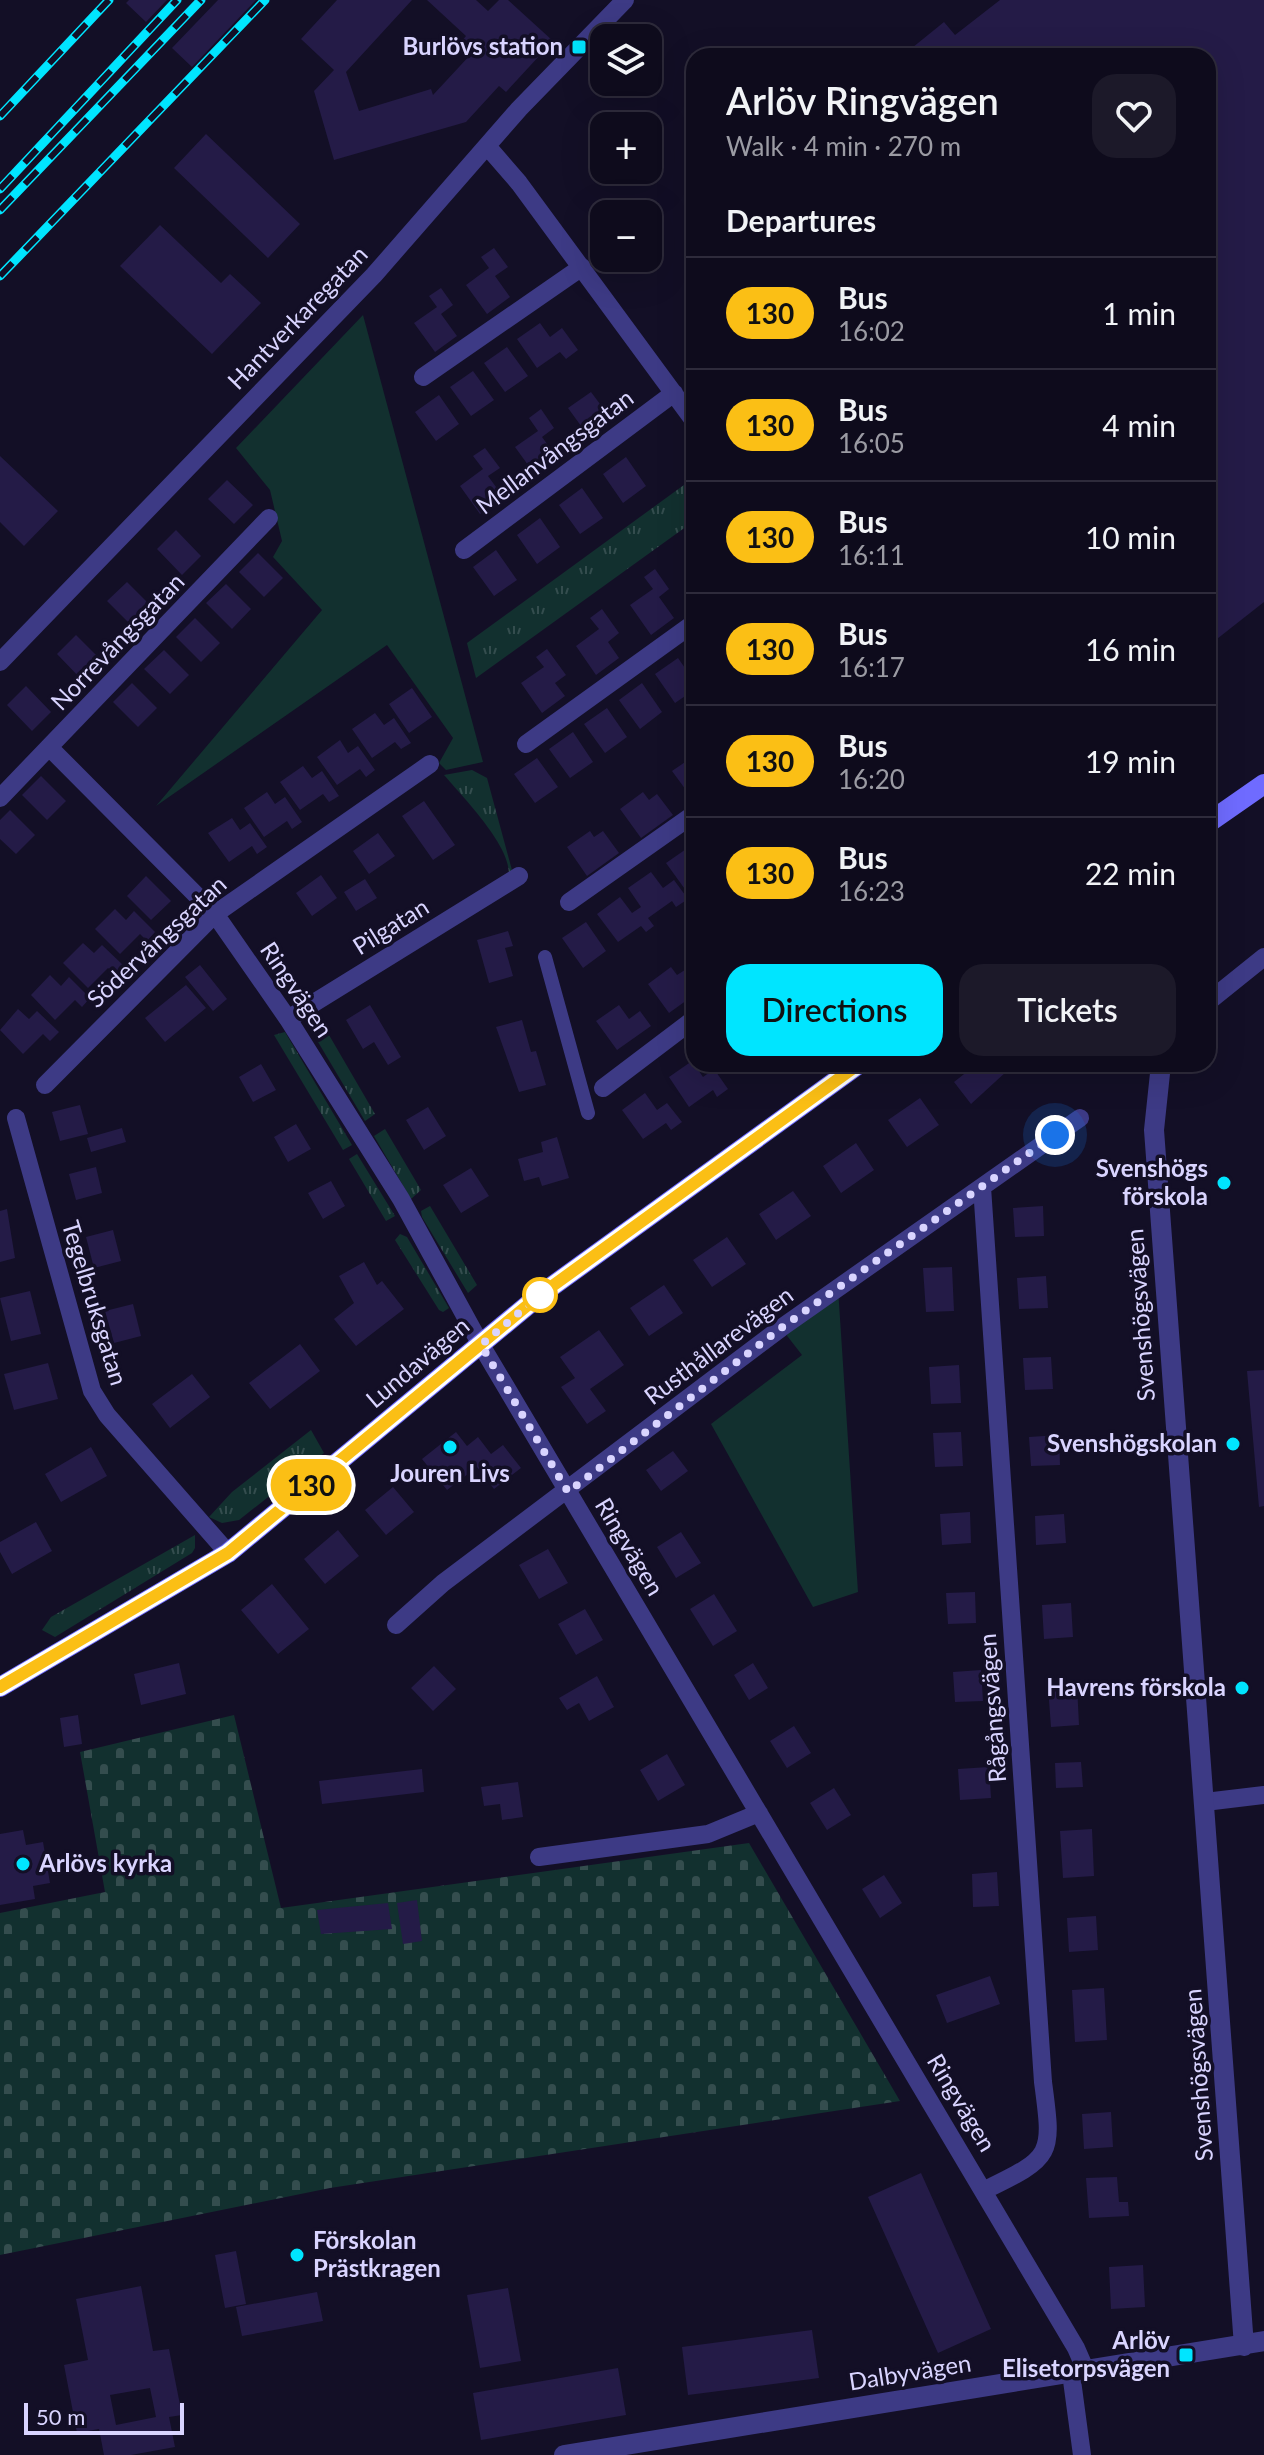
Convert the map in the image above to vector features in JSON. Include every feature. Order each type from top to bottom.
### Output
[{"type":"main road","points":[[1216,817],[1264,784]]},
{"type":"main road","name":"Lundavägen","points":[[0,1687],[228,1553],[540,1295],[848,1072]]},
{"type":"street","name":"Hantverkaregatan","points":[[0,662],[374,275],[487,146],[625,0]]},
{"type":"street","points":[[487,146],[582,267],[686,410]]},
{"type":"street","points":[[423,377],[582,267]]},
{"type":"street","name":"Mellanvångsgatan","points":[[464,550],[674,393]]},
{"type":"street","name":"Norrevångsgatan","points":[[0,798],[269,518]]},
{"type":"street","points":[[526,744],[686,629]]},
{"type":"street","name":"Ringvägen","points":[[50,748],[215,914],[288,1019],[401,1199],[481,1345],[1076,2348],[1082,2455]]},
{"type":"street","name":"Södervångsgatan","points":[[45,1085],[215,914],[430,764]]},
{"type":"street","points":[[569,902],[686,820]]},
{"type":"street","name":"Pilgatan","points":[[288,1019],[519,876]]},
{"type":"street","points":[[545,957],[588,1113]]},
{"type":"street","points":[[1216,996],[1264,957]]},
{"type":"street","points":[[603,1088],[686,1025]]},
{"type":"street","name":"Svenshögsvägen","points":[[1160,1072],[1154,1130],[1205,1802],[1254,2344]]},
{"type":"street","name":"Tegelbruksgatan","points":[[16,1118],[92,1391],[107,1415],[228,1553]]},
{"type":"street","name":"Rusthållarevägen","points":[[396,1625],[443,1583],[568,1492],[781,1328],[1080,1118]]},
{"type":"street","name":"Rågångsvägen","points":[[982,1187],[1042,2066],[1050,2135],[1047,2151],[1034,2164],[985,2190]]},
{"type":"street","points":[[1205,1802],[1264,1795]]},
{"type":"street","points":[[539,1857],[708,1834],[759,1813]]},
{"type":"street","name":"Dalbyvägen","points":[[564,2455],[1254,2344]]},
{"type":"green space","points":[[363,315],[483,762],[446,770],[439,763],[453,738],[387,645],[156,806],[322,610],[273,557],[282,541],[270,490],[236,448]]},
{"type":"green space","points":[[686,483],[686,527],[476,678],[467,643]]},
{"type":"green space","points":[[472,770],[487,778],[513,874],[509,874],[502,849],[494,836],[444,775]]},
{"type":"green space","points":[[315,1011],[375,1114],[365,1121],[308,1025],[309,1016]]},
{"type":"green space","points":[[285,1032],[352,1145],[343,1150],[274,1035]]},
{"type":"green space","points":[[385,1129],[421,1190],[411,1199],[374,1136]]},
{"type":"green space","points":[[357,1154],[395,1216],[386,1221],[349,1159]]},
{"type":"green space","points":[[430,1206],[477,1285],[468,1293],[422,1217],[421,1211]]},
{"type":"green space","points":[[400,1234],[407,1237],[449,1308],[443,1312],[395,1240]]},
{"type":"green space","points":[[838,1288],[858,1592],[813,1607],[711,1424],[802,1355],[781,1328]]},
{"type":"green space","points":[[311,1430],[324,1453],[239,1520],[222,1523],[209,1517],[232,1492]]},
{"type":"green space","points":[[195,1535],[192,1553],[55,1637],[42,1630],[51,1617]]},
{"type":"green space","points":[[234,1715],[281,1908],[749,1843],[900,2101],[330,2188],[0,2255],[0,1913],[105,1892],[80,1752]]},
{"type":"building","points":[[129,0],[167,0],[146,22],[126,3]]},
{"type":"building","points":[[218,0],[256,0],[192,67],[172,48]]},
{"type":"building","points":[[337,0],[412,0],[346,72],[359,111],[431,89],[433,95],[472,53],[460,43],[466,36],[427,0],[476,0],[488,11],[499,0],[508,0],[553,41],[506,92],[499,86],[466,122],[334,160],[314,91],[334,70],[301,39]]},
{"type":"building","points":[[1000,0],[1264,0],[1264,602],[1216,640],[1216,48],[912,48],[944,22],[955,35]]},
{"type":"building","points":[[206,134],[300,224],[268,258],[174,168]]},
{"type":"building","points":[[160,225],[221,283],[230,274],[261,303],[212,354],[120,266]]},
{"type":"building","points":[[494,248],[508,267],[495,276],[510,297],[487,314],[466,285],[489,268],[481,257]]},
{"type":"building","points":[[441,288],[453,305],[441,314],[457,336],[435,352],[414,323],[437,307],[429,296]]},
{"type":"building","points":[[540,323],[550,337],[562,328],[578,350],[566,359],[560,352],[537,368],[517,339]]},
{"type":"building","points":[[507,347],[528,376],[505,392],[484,363]]},
{"type":"building","points":[[473,371],[494,400],[471,416],[450,387]]},
{"type":"building","points":[[591,392],[612,420],[589,437],[568,408]]},
{"type":"building","points":[[439,395],[459,424],[436,441],[415,412]]},
{"type":"building","points":[[541,409],[554,428],[542,437],[559,460],[536,476],[515,447],[538,431],[529,418]]},
{"type":"building","points":[[485,448],[500,468],[488,476],[504,498],[480,514],[460,486],[483,469],[473,456]]},
{"type":"building","points":[[0,456],[58,511],[24,546],[0,522]]},
{"type":"building","points":[[626,457],[646,486],[623,503],[603,474]]},
{"type":"building","points":[[227,480],[253,505],[234,524],[208,499]]},
{"type":"building","points":[[582,488],[603,518],[580,534],[559,505]]},
{"type":"building","points":[[540,518],[560,547],[537,564],[517,535]]},
{"type":"building","points":[[176,530],[201,556],[182,575],[157,549]]},
{"type":"building","points":[[496,550],[517,580],[494,596],[473,567]]},
{"type":"building","points":[[258,553],[283,578],[264,597],[239,572]]},
{"type":"building","points":[[655,569],[669,589],[659,597],[674,618],[651,635],[630,605],[653,589],[644,577]]},
{"type":"building","points":[[127,582],[152,607],[132,626],[107,601]]},
{"type":"building","points":[[226,584],[251,609],[232,629],[206,603]]},
{"type":"building","points":[[602,609],[619,633],[608,642],[619,658],[596,675],[576,646],[599,629],[590,618]]},
{"type":"building","points":[[195,618],[220,643],[201,662],[176,637]]},
{"type":"building","points":[[76,635],[101,660],[82,680],[57,654]]},
{"type":"building","points":[[547,649],[566,675],[555,683],[565,696],[542,713],[521,683],[544,667],[536,657]]},
{"type":"building","points":[[164,650],[189,675],[170,694],[144,669]]},
{"type":"building","points":[[678,658],[686,670],[686,695],[675,703],[655,674]]},
{"type":"building","points":[[132,683],[157,708],[138,727],[113,702]]},
{"type":"building","points":[[642,683],[662,712],[640,729],[619,700]]},
{"type":"building","points":[[26,686],[51,712],[32,731],[7,705]]},
{"type":"building","points":[[412,688],[432,717],[409,733],[389,704]]},
{"type":"building","points":[[607,708],[627,737],[605,753],[584,724]]},
{"type":"building","points":[[375,713],[384,725],[394,718],[411,743],[401,749],[395,742],[372,758],[352,729]]},
{"type":"building","points":[[573,732],[593,762],[570,778],[549,749]]},
{"type":"building","points":[[340,740],[348,753],[358,746],[375,770],[366,777],[360,769],[337,785],[317,757]]},
{"type":"building","points":[[537,758],[558,787],[535,803],[514,774]]},
{"type":"building","points":[[686,761],[686,790],[672,771]]},
{"type":"building","points":[[303,766],[312,778],[322,771],[339,796],[329,802],[323,794],[300,810],[280,782]]},
{"type":"building","points":[[41,776],[66,801],[47,820],[22,795]]},
{"type":"building","points":[[267,792],[275,804],[285,797],[302,822],[292,829],[287,821],[264,837],[244,808]]},
{"type":"building","points":[[643,792],[649,800],[657,794],[673,815],[641,838],[620,809]]},
{"type":"building","points":[[424,801],[455,845],[433,860],[402,816]]},
{"type":"building","points":[[10,810],[35,835],[16,854],[0,839],[0,820]]},
{"type":"building","points":[[232,818],[240,830],[250,823],[267,847],[257,854],[252,846],[229,862],[208,833]]},
{"type":"building","points":[[590,831],[594,837],[603,831],[619,853],[587,876],[567,847]]},
{"type":"building","points":[[378,833],[395,856],[369,874],[353,851]]},
{"type":"building","points":[[686,849],[686,891],[666,863]]},
{"type":"building","points":[[651,872],[663,888],[674,880],[686,900],[676,907],[672,901],[648,918],[654,926],[646,932],[641,926],[618,942],[597,914],[620,897],[632,913],[641,907],[628,888]]},
{"type":"building","points":[[321,875],[337,898],[312,916],[296,893]]},
{"type":"building","points":[[146,876],[171,901],[151,920],[127,896]]},
{"type":"building","points":[[365,879],[377,898],[356,911],[344,892]]},
{"type":"building","points":[[115,909],[126,920],[134,911],[155,932],[147,941],[140,934],[120,954],[95,929]]},
{"type":"building","points":[[586,922],[606,951],[583,968],[562,938]]},
{"type":"building","points":[[508,931],[513,946],[505,948],[513,976],[489,983],[477,940]]},
{"type":"building","points":[[83,943],[94,953],[102,945],[124,966],[115,974],[108,968],[88,988],[63,963]]},
{"type":"building","points":[[200,965],[227,999],[213,1011],[185,977]]},
{"type":"building","points":[[671,967],[677,975],[686,969],[686,1001],[669,1013],[648,984]]},
{"type":"building","points":[[50,975],[61,986],[69,977],[90,998],[82,1007],[75,1000],[55,1020],[31,995]]},
{"type":"building","points":[[186,985],[206,1008],[165,1042],[145,1018]]},
{"type":"building","points":[[370,1005],[401,1057],[388,1065],[374,1042],[363,1049],[346,1020]]},
{"type":"building","points":[[619,1005],[629,1019],[640,1011],[651,1026],[617,1050],[596,1021]]},
{"type":"building","points":[[18,1009],[29,1019],[37,1011],[59,1032],[50,1041],[43,1034],[23,1054],[0,1030]]},
{"type":"building","points":[[522,1020],[531,1052],[536,1051],[546,1085],[519,1092],[496,1027]]},
{"type":"building","points":[[261,1064],[276,1090],[253,1102],[239,1077]]},
{"type":"building","points":[[686,1065],[686,1072],[700,1072],[703,1077],[716,1072],[728,1089],[717,1097],[713,1090],[689,1107],[669,1077]]},
{"type":"building","points":[[967,1072],[1006,1072],[971,1104],[954,1082]]},
{"type":"building","points":[[645,1093],[657,1110],[667,1103],[682,1122],[671,1130],[666,1123],[643,1139],[622,1110]]},
{"type":"building","points":[[920,1098],[939,1125],[907,1147],[888,1120]]},
{"type":"building","points":[[80,1105],[88,1134],[60,1141],[52,1112]]},
{"type":"building","points":[[428,1107],[446,1136],[424,1150],[406,1120]]},
{"type":"building","points":[[296,1124],[311,1149],[288,1162],[274,1137]]},
{"type":"building","points":[[122,1128],[126,1142],[91,1152],[87,1138]]},
{"type":"building","points":[[557,1137],[569,1178],[542,1186],[539,1177],[524,1181],[518,1159],[543,1152],[541,1142]]},
{"type":"building","points":[[856,1143],[874,1170],[841,1193],[823,1166]]},
{"type":"building","points":[[96,1167],[102,1193],[76,1200],[69,1174]]},
{"type":"building","points":[[471,1168],[489,1196],[461,1213],[443,1185]]},
{"type":"building","points":[[331,1181],[345,1206],[323,1219],[308,1193]]},
{"type":"building","points":[[793,1191],[811,1216],[776,1240],[759,1214]]},
{"type":"building","points":[[1043,1206],[1044,1236],[1015,1237],[1013,1208]]},
{"type":"building","points":[[7,1209],[15,1258],[0,1262],[0,1211]]},
{"type":"building","points":[[113,1230],[121,1261],[94,1268],[86,1237]]},
{"type":"building","points":[[727,1237],[746,1264],[712,1287],[693,1260]]},
{"type":"building","points":[[364,1262],[377,1285],[382,1281],[404,1309],[356,1346],[334,1319],[354,1303],[339,1276]]},
{"type":"building","points":[[952,1267],[954,1311],[926,1312],[923,1268]]},
{"type":"building","points":[[1046,1276],[1048,1308],[1019,1309],[1017,1278]]},
{"type":"building","points":[[664,1285],[683,1313],[649,1336],[630,1308]]},
{"type":"building","points":[[30,1291],[41,1334],[11,1341],[0,1298]]},
{"type":"building","points":[[133,1304],[141,1336],[114,1343],[105,1311]]},
{"type":"building","points":[[599,1330],[624,1365],[590,1389],[606,1411],[587,1424],[561,1387],[575,1378],[560,1357]]},
{"type":"building","points":[[300,1344],[320,1371],[270,1409],[249,1383]]},
{"type":"building","points":[[1051,1357],[1053,1389],[1025,1390],[1023,1358]]},
{"type":"building","points":[[48,1363],[58,1399],[14,1410],[4,1374]]},
{"type":"building","points":[[959,1365],[961,1403],[931,1404],[929,1367]]},
{"type":"building","points":[[1264,1370],[1264,1506],[1259,1507],[1247,1371]]},
{"type":"building","points":[[192,1374],[210,1397],[170,1428],[152,1404]]},
{"type":"building","points":[[456,1432],[467,1446],[478,1437],[491,1454],[503,1445],[521,1468],[494,1489],[477,1467],[447,1490],[422,1459]]},
{"type":"building","points":[[961,1432],[963,1466],[935,1467],[933,1433]]},
{"type":"building","points":[[1059,1435],[1060,1465],[1031,1466],[1029,1437]]},
{"type":"building","points":[[91,1447],[107,1476],[61,1502],[45,1474]]},
{"type":"building","points":[[673,1451],[688,1471],[661,1491],[646,1470]]},
{"type":"building","points":[[393,1487],[414,1512],[386,1535],[365,1510]]},
{"type":"building","points":[[970,1512],[971,1543],[942,1545],[940,1514]]},
{"type":"building","points":[[1064,1514],[1066,1543],[1036,1545],[1035,1516]]},
{"type":"building","points":[[36,1522],[52,1551],[12,1574],[0,1552],[0,1542]]},
{"type":"building","points":[[338,1530],[359,1556],[325,1584],[304,1559]]},
{"type":"building","points":[[681,1532],[701,1563],[676,1578],[657,1547]]},
{"type":"building","points":[[548,1549],[568,1583],[539,1599],[519,1565]]},
{"type":"building","points":[[272,1584],[309,1629],[278,1654],[241,1610]]},
{"type":"building","points":[[975,1592],[976,1623],[948,1624],[946,1593]]},
{"type":"building","points":[[714,1594],[737,1631],[713,1646],[690,1609]]},
{"type":"building","points":[[1071,1603],[1073,1637],[1044,1639],[1042,1605]]},
{"type":"building","points":[[585,1609],[603,1640],[576,1655],[558,1624]]},
{"type":"building","points":[[179,1663],[186,1694],[141,1705],[134,1674]]},
{"type":"building","points":[[753,1663],[768,1688],[749,1700],[734,1675]]},
{"type":"building","points":[[434,1666],[456,1689],[433,1711],[411,1688]]},
{"type":"building","points":[[981,1670],[983,1701],[955,1702],[953,1672]]},
{"type":"building","points":[[597,1676],[614,1707],[589,1721],[579,1703],[567,1710],[559,1698]]},
{"type":"building","points":[[1077,1685],[1079,1725],[1051,1727],[1048,1687]]},
{"type":"building","points":[[78,1715],[82,1744],[64,1747],[60,1718]]},
{"type":"building","points":[[794,1726],[811,1753],[787,1768],[770,1741]]},
{"type":"building","points":[[667,1754],[685,1785],[658,1801],[640,1770]]},
{"type":"building","points":[[1081,1762],[1083,1787],[1056,1788],[1055,1763]]},
{"type":"building","points":[[989,1767],[991,1798],[960,1800],[958,1769]]},
{"type":"building","points":[[422,1769],[424,1792],[322,1804],[319,1781]]},
{"type":"building","points":[[518,1782],[523,1817],[502,1820],[500,1804],[484,1806],[481,1787]]},
{"type":"building","points":[[834,1788],[851,1815],[827,1830],[810,1803]]},
{"type":"building","points":[[1092,1829],[1094,1876],[1063,1878],[1060,1831]]},
{"type":"building","name":"Arlövs kyrka","points":[[23,1830],[26,1845],[43,1842],[50,1883],[33,1886],[35,1899],[0,1905],[0,1834]]},
{"type":"building","points":[[997,1872],[999,1906],[973,1907],[972,1874]]},
{"type":"building","points":[[884,1875],[902,1903],[880,1918],[862,1889]]},
{"type":"building","points":[[417,1900],[422,1941],[403,1944],[397,1903]]},
{"type":"building","points":[[388,1903],[392,1929],[321,1934],[317,1910]]},
{"type":"building","points":[[1096,1916],[1098,1950],[1069,1952],[1067,1918]]},
{"type":"building","points":[[990,1976],[1000,2004],[947,2023],[936,1995]]},
{"type":"building","points":[[1104,1988],[1107,2040],[1075,2042],[1072,1990]]},
{"type":"building","points":[[1111,2112],[1113,2147],[1084,2149],[1082,2114]]},
{"type":"building","points":[[921,2173],[991,2329],[938,2353],[868,2197]]},
{"type":"building","points":[[1117,2177],[1119,2202],[1128,2202],[1129,2216],[1089,2218],[1086,2178]]},
{"type":"building","points":[[236,2251],[246,2304],[225,2308],[215,2255]]},
{"type":"building","points":[[1143,2265],[1145,2307],[1111,2309],[1109,2267]]},
{"type":"building","points":[[141,2286],[153,2351],[169,2349],[182,2415],[169,2417],[175,2447],[131,2455],[104,2455],[99,2429],[77,2433],[64,2365],[88,2360],[76,2299]],"holes":[[[150,2388],[156,2417],[116,2425],[110,2395]]]},
{"type":"building","points":[[508,2288],[521,2361],[480,2368],[467,2295]]},
{"type":"building","points":[[317,2292],[323,2321],[242,2336],[236,2307]]},
{"type":"building","points":[[812,2330],[819,2378],[688,2395],[682,2347]]},
{"type":"building","points":[[618,2368],[626,2415],[481,2440],[473,2393]]},
{"type":"railway","points":[[0,116],[109,0]]},
{"type":"railway","points":[[0,189],[177,0]]},
{"type":"railway","points":[[0,210],[201,0]]},
{"type":"railway","points":[[0,276],[265,0]]},
{"type":"bus line","name":"130","points":[[0,1687],[228,1553],[540,1295],[848,1072]]},
{"type":"place","name":"Burlövs station","points":[[579,47]]},
{"type":"place","name":"Svenshögs förskola","points":[[1224,1183]]},
{"type":"place","name":"Svenshögskolan","points":[[1233,1444]]},
{"type":"place","name":"Jouren Livs","points":[[450,1447]]},
{"type":"place","name":"Havrens förskola","points":[[1242,1688]]},
{"type":"place","name":"Arlövs kyrka","points":[[23,1864]]},
{"type":"place","name":"Förskolan Prästkragen","points":[[297,2255]]},
{"type":"place","name":"Arlöv Elisetorpsvägen","points":[[1186,2355]]},
{"type":"route","points":[[540,1295],[481,1345],[568,1492],[781,1328],[1055,1135]]}]
